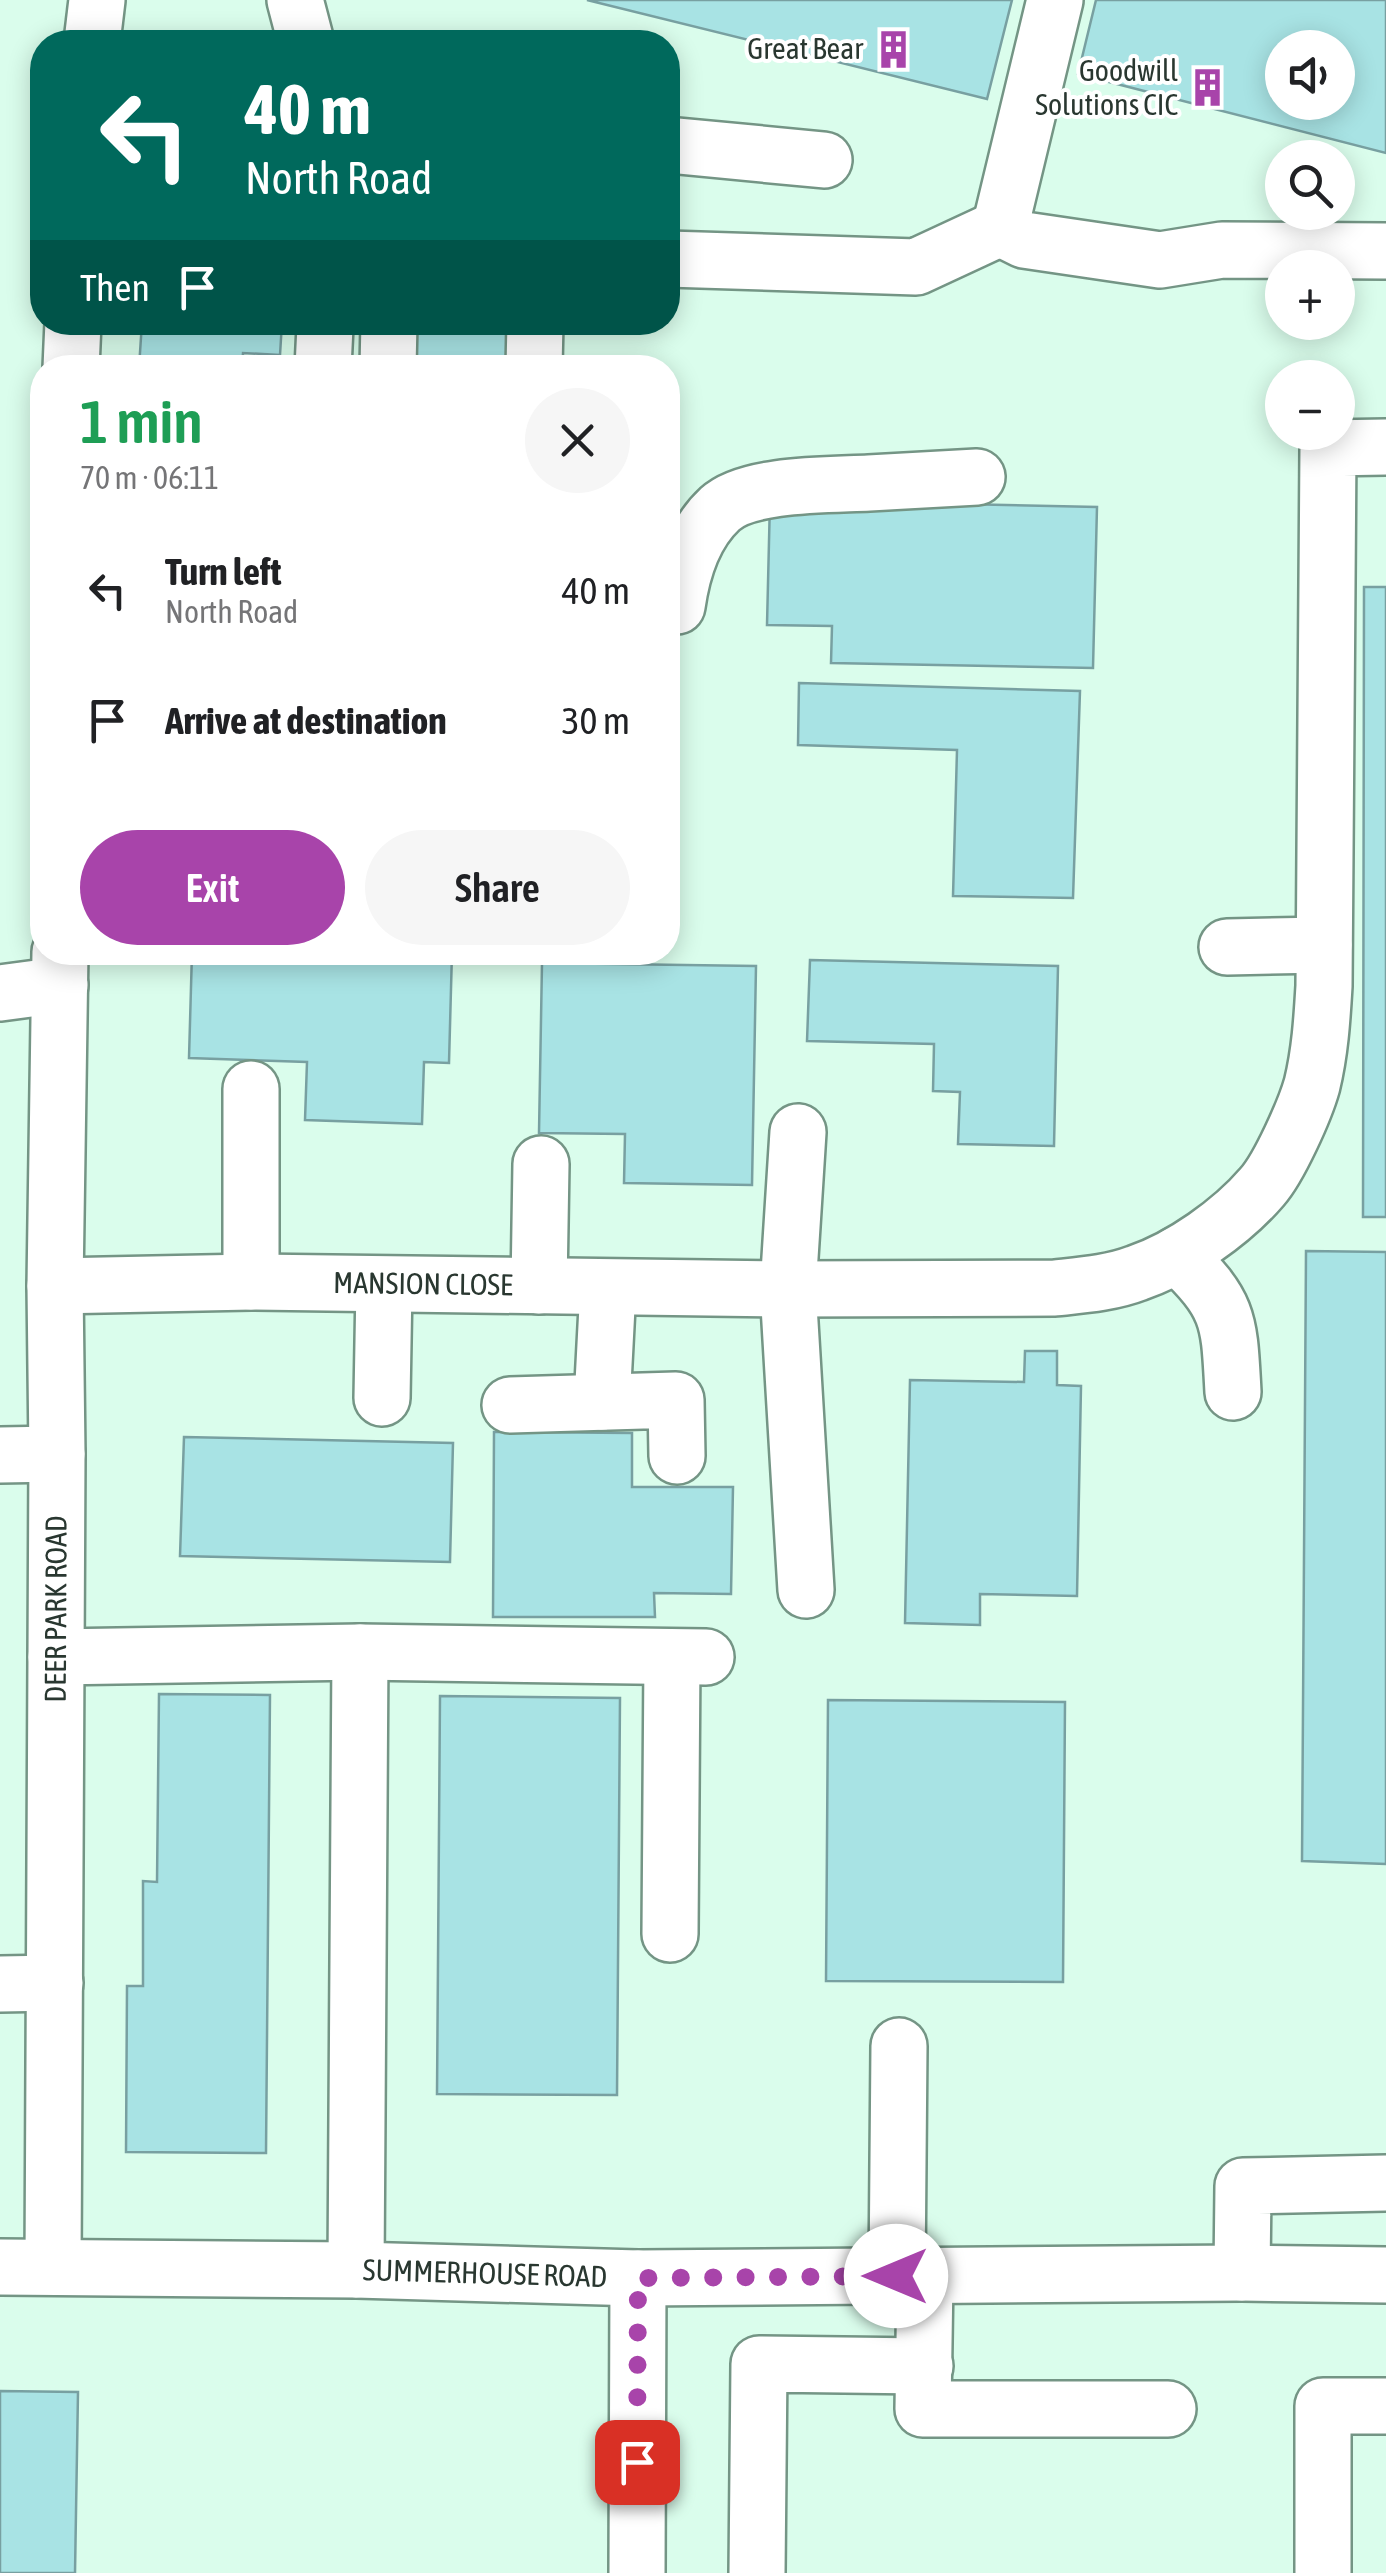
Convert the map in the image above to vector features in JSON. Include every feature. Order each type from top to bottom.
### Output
[{"type":"street","points":[[93,30],[97,0]]},
{"type":"street","points":[[296,0],[303,30]]},
{"type":"street","points":[[1000,228],[1055,0]]},
{"type":"street","points":[[680,147],[824,160]]},
{"type":"street","points":[[1000,228],[1024,240],[1160,260],[1222,250],[1386,252]]},
{"type":"street","points":[[680,259],[916,267],[1000,228]]},
{"type":"street","name":"MANSION CLOSE","points":[[54,1286],[250,1282],[608,1288],[1055,1288],[1097,1284],[1138,1273],[1177,1255],[1238,1210],[1264,1185],[1311,1088],[1320,1044],[1324,945],[1328,448],[1386,447]]},
{"type":"street","points":[[680,578],[698,538],[721,508],[746,496],[782,488],[976,476]]},
{"type":"street","points":[[1228,947],[1324,945]]},
{"type":"street","points":[[0,993],[60,969]]},
{"type":"street","name":"DEER PARK ROAD","points":[[26,2267],[56,1984],[54,1286],[60,969]]},
{"type":"street","points":[[250,1282],[251,1089]]},
{"type":"street","points":[[798,1132],[788,1289],[806,1590]]},
{"type":"street","points":[[539,1286],[541,1164]]},
{"type":"street","points":[[1177,1255],[1223,1307],[1230,1338],[1233,1392]]},
{"type":"street","points":[[382,1398],[384,1286]]},
{"type":"street","points":[[602,1402],[608,1288]]},
{"type":"street","points":[[510,1405],[676,1400],[677,1456]]},
{"type":"street","points":[[0,1455],[57,1454]]},
{"type":"street","points":[[56,1657],[234,1652],[689,1657],[670,1934]]},
{"type":"street","points":[[356,2270],[360,1652]]},
{"type":"street","points":[[0,1984],[56,1984]]},
{"type":"street","points":[[898,2046],[911,2276],[924,2366],[923,2408],[1168,2409]]},
{"type":"street","points":[[1242,2273],[1244,2186],[1386,2183]]},
{"type":"street","name":"SUMMERHOUSE ROAD","points":[[26,2267],[638,2278],[1386,2275]]},
{"type":"street","points":[[637,2573],[638,2278]]},
{"type":"street","points":[[756,2573],[759,2364],[924,2366]]},
{"type":"street","points":[[1323,2573],[1324,2406],[1386,2406]]},
{"type":"building","name":"Great Bear","points":[[587,0],[1012,0],[987,99]]},
{"type":"building","name":"Goodwill Solutions CIC","points":[[1096,0],[1386,0],[1386,153],[1355,145],[1355,140],[1335,140],[1078,74]]},
{"type":"building","points":[[141,335],[281,335],[280,355],[140,355]]},
{"type":"building","points":[[413,335],[515,335],[514,355],[412,355]]},
{"type":"building","points":[[770,500],[1097,507],[1093,668],[831,663],[832,626],[767,625]]},
{"type":"building","points":[[1364,587],[1386,587],[1386,1217],[1363,1217]]},
{"type":"building","points":[[799,683],[1080,691],[1073,898],[953,896],[957,750],[798,745]]},
{"type":"building","points":[[810,960],[1058,966],[1054,1146],[958,1144],[960,1092],[933,1091],[934,1044],[807,1041]]},
{"type":"building","points":[[192,965],[452,965],[449,1063],[424,1062],[422,1124],[305,1120],[307,1062],[189,1058]]},
{"type":"building","points":[[542,965],[756,966],[752,1185],[624,1183],[625,1134],[539,1133]]},
{"type":"building","points":[[1306,1251],[1386,1252],[1386,1864],[1302,1861]]},
{"type":"building","points":[[1025,1351],[1057,1351],[1057,1385],[1081,1386],[1077,1596],[980,1594],[980,1625],[905,1623],[910,1380],[1024,1382]]},
{"type":"building","points":[[494,1432],[632,1433],[632,1487],[733,1487],[731,1594],[654,1593],[655,1617],[493,1617]]},
{"type":"building","points":[[184,1437],[453,1443],[450,1562],[180,1556]]},
{"type":"building","points":[[159,1694],[270,1695],[266,2153],[126,2152],[127,1986],[143,1986],[143,1881],[157,1882]]},
{"type":"building","points":[[440,1696],[620,1698],[617,2095],[437,2094]]},
{"type":"building","points":[[828,1700],[1065,1702],[1063,1982],[826,1981]]},
{"type":"building","points":[[0,2391],[78,2392],[75,2573],[0,2573]]},
{"type":"place","name":"Great Bear","points":[[893,49]]},
{"type":"place","name":"Goodwill Solutions CIC","points":[[1208,88]]},
{"type":"route","points":[[637,2462],[638,2278],[896,2276]]}]
